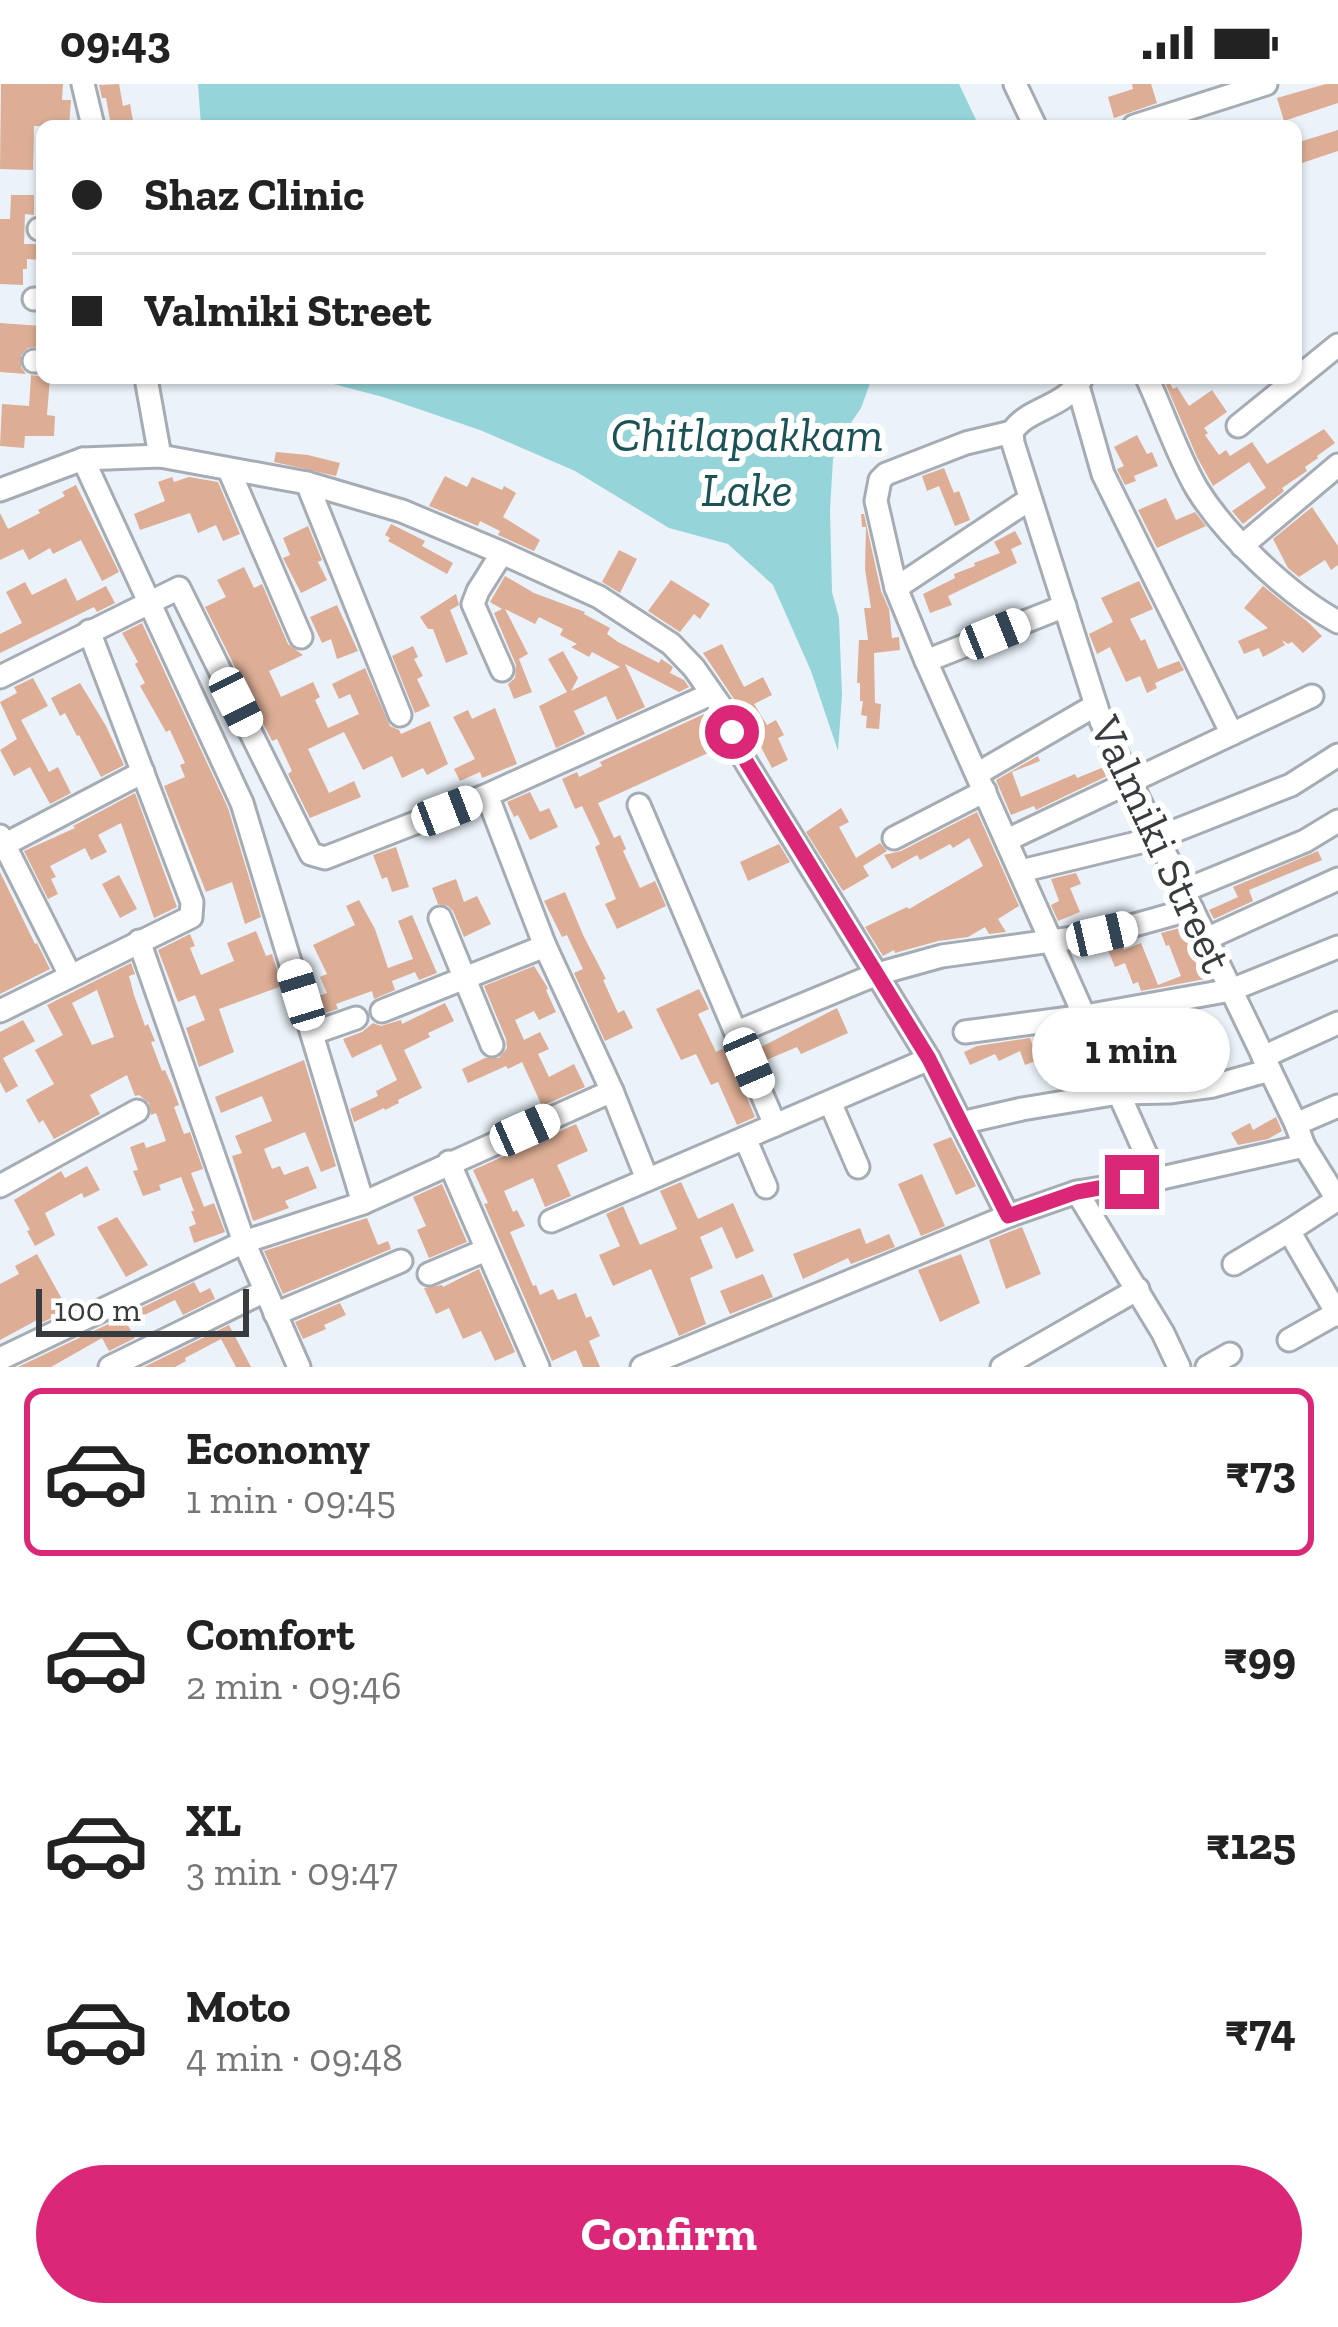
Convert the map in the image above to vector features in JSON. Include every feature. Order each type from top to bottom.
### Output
[{"type":"street","points":[[83,84],[91,120]]},
{"type":"street","points":[[1015,84],[1032,120]]},
{"type":"street","points":[[1153,120],[1266,84]]},
{"type":"street","points":[[1302,374],[1338,345]]},
{"type":"street","points":[[147,384],[160,456]]},
{"type":"street","points":[[1078,384],[1062,401],[1019,421],[1012,432],[966,443],[886,474],[876,501],[896,588],[926,661],[1157,1179]]},
{"type":"street","points":[[1080,384],[1103,474],[1232,734]]},
{"type":"street","points":[[1151,384],[1197,488],[1242,546],[1317,610],[1338,622]]},
{"type":"street","points":[[1238,426],[1290,384]]},
{"type":"street","name":"Valmiki Street","points":[[1012,432],[1096,705],[1300,1135],[1338,1199]]},
{"type":"street","points":[[0,490],[82,459],[160,456],[307,483],[402,511],[502,553],[599,597],[671,644],[720,705],[744,758],[929,1059],[1008,1216]]},
{"type":"street","points":[[82,459],[242,802],[363,1203]]},
{"type":"street","points":[[1242,546],[1338,465]]},
{"type":"street","points":[[229,470],[301,637]]},
{"type":"street","points":[[307,483],[400,715]]},
{"type":"street","points":[[896,588],[1030,499]]},
{"type":"street","points":[[502,553],[473,604],[502,670]]},
{"type":"street","points":[[0,677],[179,588],[310,854],[325,858],[487,795],[711,694]]},
{"type":"street","points":[[926,661],[1064,606]]},
{"type":"street","points":[[0,1011],[191,916],[192,902],[89,632]]},
{"type":"street","points":[[1007,840],[1312,696]]},
{"type":"street","points":[[894,838],[1096,705]]},
{"type":"street","points":[[1021,871],[1157,838],[1291,785],[1338,755]]},
{"type":"street","points":[[70,975],[2,843],[142,772]]},
{"type":"street","points":[[487,795],[545,946],[647,1179]]},
{"type":"street","points":[[639,806],[775,1125]]},
{"type":"street","points":[[736,1032],[877,974],[942,956],[1102,934],[1187,900],[1338,821]]},
{"type":"street","points":[[1206,939],[1338,879]]},
{"type":"street","points":[[440,918],[492,1046]]},
{"type":"street","points":[[140,941],[244,1242],[298,1367]]},
{"type":"street","points":[[382,1011],[545,946]]},
{"type":"street","points":[[965,1032],[1231,990],[1338,947]]},
{"type":"street","points":[[313,1034],[356,1018]]},
{"type":"street","points":[[961,1123],[1119,1093],[1213,1086],[1267,1064],[1338,1023]]},
{"type":"street","points":[[551,1221],[929,1059]]},
{"type":"street","points":[[0,1359],[244,1242],[363,1203],[612,1091]]},
{"type":"street","points":[[830,1102],[858,1167]]},
{"type":"street","points":[[642,1367],[1008,1216],[1077,1192],[1157,1179],[1300,1135],[1338,1106]]},
{"type":"street","points":[[0,1186],[137,1111]]},
{"type":"street","points":[[745,1138],[766,1187]]},
{"type":"street","points":[[449,1162],[538,1367]]},
{"type":"street","points":[[1077,1192],[1138,1289],[1179,1367]]},
{"type":"street","points":[[1234,1264],[1338,1199]]},
{"type":"street","points":[[1289,1231],[1337,1314],[1289,1340]]},
{"type":"street","points":[[429,1274],[486,1250]]},
{"type":"street","points":[[274,1314],[401,1261]]},
{"type":"street","points":[[1002,1367],[1138,1289]]},
{"type":"street","points":[[110,1367],[265,1291]]},
{"type":"street","points":[[1208,1367],[1230,1354]]},
{"type":"water","points":[[198,84],[959,84],[976,120],[201,120]]},
{"type":"water","name":"Chitlapakkam Lake","points":[[334,384],[870,384],[833,459],[832,592],[839,618],[842,695],[838,751],[811,671],[773,585],[728,544],[669,528],[575,471],[480,430]]},
{"type":"building","points":[[1,84],[63,84],[62,100],[71,100],[69,120],[36,120],[33,170],[0,169]]},
{"type":"building","points":[[119,84],[123,106],[130,104],[133,120],[110,120],[99,85]]},
{"type":"building","points":[[1132,84],[1151,84],[1157,103],[1114,118],[1108,97],[1133,89]]},
{"type":"building","points":[[1338,84],[1338,103],[1287,120],[1277,98]]},
{"type":"building","points":[[1338,130],[1338,151],[1302,163],[1302,141]]},
{"type":"building","points":[[11,195],[34,195],[34,215],[25,214],[24,244],[36,244],[36,260],[27,259],[23,285],[0,284],[0,219],[10,219]]},
{"type":"building","points":[[0,323],[36,326],[36,347],[21,355],[26,374],[0,372]]},
{"type":"building","points":[[31,375],[36,376],[36,384],[50,384],[47,415],[55,416],[54,436],[25,436],[24,448],[0,446],[2,404],[29,406]]},
{"type":"building","points":[[1166,384],[1177,387],[1189,406],[1212,390],[1227,412],[1204,428],[1219,455],[1226,450],[1230,456],[1252,442],[1267,464],[1324,429],[1335,443],[1243,524],[1232,511],[1266,488],[1249,462],[1213,486]]},
{"type":"building","points":[[1137,435],[1158,466],[1125,485],[1117,469],[1124,466],[1114,447]]},
{"type":"building","points":[[276,452],[340,463],[336,476],[274,462]]},
{"type":"building","points":[[944,468],[970,520],[955,526],[939,486],[927,491],[922,476]]},
{"type":"building","points":[[445,476],[467,487],[472,477],[516,493],[503,517],[540,540],[534,551],[480,521],[478,526],[429,506]]},
{"type":"building","points":[[172,477],[174,482],[189,477],[218,482],[240,534],[223,541],[216,525],[198,533],[190,513],[140,530],[134,514],[165,501],[158,482]]},
{"type":"building","points":[[76,485],[119,572],[102,581],[81,540],[53,554],[50,548],[29,560],[23,549],[0,560],[0,513],[8,529],[40,513]]},
{"type":"building","points":[[1166,498],[1176,520],[1195,512],[1206,526],[1157,548],[1138,510]]},
{"type":"building","points":[[1312,507],[1338,546],[1338,565],[1331,570],[1325,560],[1299,577],[1288,568],[1273,539]]},
{"type":"building","points":[[861,514],[889,609],[892,638],[899,637],[900,650],[874,653],[875,703],[881,704],[879,729],[866,728],[857,683],[859,640],[868,640],[864,608],[871,608]]},
{"type":"building","points":[[391,524],[425,541],[422,546],[453,563],[447,574],[388,541],[385,535]]},
{"type":"building","points":[[308,526],[327,580],[301,593],[283,558],[290,555],[283,538]]},
{"type":"building","points":[[1015,531],[1022,544],[1011,549],[1017,563],[948,596],[952,605],[930,613],[923,594],[1000,553],[994,542]]},
{"type":"building","points":[[619,550],[637,559],[620,593],[602,582]]},
{"type":"building","points":[[244,567],[254,588],[262,584],[288,644],[303,655],[269,671],[281,697],[313,682],[320,697],[315,700],[328,728],[359,714],[350,694],[339,699],[332,684],[365,668],[390,726],[401,734],[430,721],[448,764],[427,775],[423,768],[402,778],[392,756],[363,770],[344,732],[308,749],[329,793],[354,781],[361,797],[310,818],[277,739],[272,741],[205,607],[226,597],[217,580]]},
{"type":"building","points":[[505,576],[534,593],[585,612],[610,628],[607,634],[618,642],[669,664],[673,667],[670,673],[689,687],[679,692],[625,664],[645,707],[617,720],[606,696],[574,711],[585,734],[556,748],[539,706],[567,692],[548,659],[563,651],[578,678],[571,691],[620,667],[571,647],[577,644],[560,635],[563,629],[539,617],[535,624],[505,609],[528,654],[519,659],[532,692],[514,699],[508,684],[515,678],[516,665],[494,613],[502,609],[490,602]]},
{"type":"building","points":[[66,578],[77,601],[106,586],[115,603],[97,612],[94,607],[0,653],[0,634],[22,623],[6,592],[25,582],[32,595]]},
{"type":"building","points":[[671,580],[710,604],[700,619],[694,614],[680,632],[648,611]]},
{"type":"building","points":[[1139,581],[1153,609],[1130,619],[1141,641],[1145,639],[1158,669],[1179,661],[1184,670],[1155,683],[1157,688],[1147,693],[1140,676],[1126,682],[1110,647],[1097,654],[1089,634],[1113,622],[1101,598]]},
{"type":"building","points":[[1263,586],[1322,636],[1303,653],[1282,640],[1285,645],[1263,657],[1259,648],[1244,654],[1238,641],[1268,628],[1244,608]]},
{"type":"building","points":[[456,594],[459,605],[450,610],[468,654],[446,663],[433,629],[420,617]]},
{"type":"building","points":[[337,605],[358,651],[337,659],[331,639],[322,643],[310,617]]},
{"type":"building","points":[[142,623],[228,808],[261,917],[245,924],[232,882],[206,892],[164,786],[185,777],[180,765],[185,763],[170,730],[166,732],[140,686],[145,683],[138,662],[122,633]]},
{"type":"building","points":[[722,644],[744,687],[763,677],[772,695],[754,704],[767,725],[776,720],[784,735],[778,738],[788,760],[772,768],[761,747],[756,750],[734,699],[703,653]]},
{"type":"building","points":[[413,646],[423,676],[417,679],[430,706],[415,713],[392,656]]},
{"type":"building","points":[[33,678],[48,706],[21,720],[49,772],[58,767],[71,793],[50,804],[30,767],[14,776],[0,750],[17,739],[0,702],[17,693],[14,687]]},
{"type":"building","points":[[80,683],[124,765],[101,777],[79,735],[65,713],[60,716],[51,698]]},
{"type":"building","points":[[495,708],[517,764],[460,781],[454,769],[475,759],[453,717],[468,710],[472,719]]},
{"type":"building","points":[[704,714],[719,748],[598,803],[614,838],[620,835],[640,888],[655,881],[666,906],[617,929],[605,904],[616,899],[595,847],[600,844],[582,806],[575,809],[562,779],[577,772],[579,777],[602,766],[600,762]]},
{"type":"building","points":[[1038,756],[1040,761],[1012,772],[1021,797],[1075,774],[1077,778],[1104,767],[1107,776],[1036,810],[1034,806],[1011,815],[996,780]]},
{"type":"building","points":[[530,792],[540,812],[549,808],[558,827],[530,840],[507,802]]},
{"type":"building","points":[[135,793],[177,907],[154,918],[121,823],[98,835],[107,852],[91,860],[85,848],[50,866],[58,894],[48,899],[24,851]]},
{"type":"building","points":[[841,808],[849,822],[839,827],[856,858],[880,843],[887,851],[863,866],[869,876],[843,891],[806,832]]},
{"type":"building","points":[[977,812],[1019,906],[998,919],[1006,932],[989,934],[985,927],[968,937],[883,956],[865,927],[909,909],[983,866],[969,838],[920,860],[917,855],[892,869],[884,855]]},
{"type":"building","points":[[779,844],[790,862],[748,881],[740,862]]},
{"type":"building","points":[[396,847],[409,887],[392,892],[373,855]]},
{"type":"building","points":[[1318,851],[1322,860],[1249,890],[1253,901],[1214,919],[1209,910],[1238,897],[1233,887]]},
{"type":"building","points":[[0,872],[50,969],[0,994]]},
{"type":"building","points":[[1076,873],[1081,884],[1070,888],[1080,912],[1058,921],[1051,905],[1059,901],[1051,879]]},
{"type":"building","points":[[119,875],[137,909],[120,918],[102,884]]},
{"type":"building","points":[[456,879],[464,902],[477,896],[491,924],[464,937],[453,911],[438,904],[432,888]]},
{"type":"building","points":[[565,892],[618,1013],[624,1010],[633,1028],[605,1041],[574,973],[583,969],[544,901]]},
{"type":"building","points":[[359,900],[388,968],[413,959],[398,921],[412,915],[437,973],[419,980],[415,972],[392,981],[395,990],[374,999],[372,991],[322,1014],[316,997],[327,993],[320,977],[327,974],[313,945],[355,925],[346,906]]},
{"type":"building","points":[[1184,927],[1205,979],[1141,991],[1125,963],[1115,967],[1107,948],[1122,944],[1124,950],[1141,943],[1158,985],[1181,976],[1161,933]]},
{"type":"building","points":[[256,931],[266,956],[272,954],[282,986],[219,1009],[234,1052],[199,1067],[186,1028],[205,1020],[195,995],[178,1002],[158,950],[190,934],[195,946],[190,948],[201,975],[234,961],[227,943]]},
{"type":"building","points":[[131,963],[134,995],[179,1105],[174,1107],[184,1134],[190,1132],[203,1169],[191,1173],[204,1207],[214,1203],[225,1232],[194,1243],[189,1227],[196,1224],[194,1211],[181,1177],[143,1196],[130,1147],[144,1142],[146,1148],[166,1141],[156,1113],[151,1115],[149,1103],[135,1096],[127,1075],[90,1095],[100,1114],[54,1139],[43,1120],[39,1123],[26,1100],[54,1084],[35,1050],[63,1035],[47,1005]],"holes":[[[97,990],[114,1037],[92,1045],[72,1003]]]},
{"type":"building","points":[[534,966],[556,1012],[539,1020],[534,1011],[515,1020],[524,1040],[540,1032],[549,1049],[538,1054],[549,1077],[574,1064],[585,1087],[542,1106],[522,1062],[468,1083],[462,1069],[485,1058],[499,1058],[507,1048],[484,986]]},
{"type":"building","points":[[699,989],[709,1009],[698,1014],[716,1052],[726,1047],[755,1117],[737,1125],[718,1082],[711,1085],[696,1054],[681,1060],[656,1009]]},
{"type":"building","points":[[445,1003],[454,1021],[404,1050],[422,1088],[354,1122],[350,1109],[378,1096],[376,1091],[397,1080],[381,1044],[352,1058],[343,1039],[373,1023],[381,1026],[401,1020],[402,1024]]},
{"type":"building","points":[[837,1008],[848,1033],[801,1054],[797,1047],[764,1061],[759,1048]]},
{"type":"building","points":[[23,1020],[35,1041],[3,1058],[18,1086],[6,1093],[0,1082],[0,1032]]},
{"type":"building","points":[[1075,1032],[1094,1074],[1081,1079],[1072,1055],[1065,1058],[1056,1035]]},
{"type":"building","points":[[1030,1038],[1038,1060],[1025,1065],[1020,1051],[999,1061],[995,1054],[970,1065],[964,1052],[977,1046]]},
{"type":"building","points":[[304,1060],[336,1166],[321,1172],[305,1132],[264,1149],[272,1169],[280,1166],[284,1175],[308,1166],[317,1188],[285,1201],[289,1208],[253,1221],[232,1156],[242,1153],[235,1136],[272,1121],[262,1096],[221,1113],[215,1097]]},
{"type":"building","points":[[1276,1117],[1282,1131],[1268,1139],[1238,1145],[1231,1133],[1250,1123],[1253,1130]]},
{"type":"building","points":[[576,1124],[588,1151],[557,1165],[571,1196],[545,1207],[533,1178],[504,1191],[525,1226],[510,1232],[533,1286],[540,1295],[553,1289],[558,1300],[576,1293],[600,1336],[589,1341],[600,1367],[583,1367],[576,1350],[552,1361],[473,1170]]},
{"type":"building","points":[[951,1137],[976,1186],[956,1195],[933,1144]]},
{"type":"building","points":[[87,1166],[100,1190],[84,1198],[82,1193],[45,1213],[55,1235],[35,1246],[14,1200],[61,1171],[65,1178]]},
{"type":"building","points":[[922,1174],[945,1226],[921,1236],[898,1184]]},
{"type":"building","points":[[681,1182],[698,1219],[733,1203],[754,1251],[736,1259],[722,1227],[700,1237],[713,1268],[690,1278],[706,1324],[679,1336],[651,1269],[613,1286],[599,1255],[620,1246],[606,1214],[623,1206],[640,1245],[677,1229],[660,1191]]},
{"type":"building","points":[[442,1184],[467,1242],[429,1258],[417,1230],[426,1226],[413,1197]]},
{"type":"building","points":[[117,1217],[148,1265],[126,1277],[97,1227]]},
{"type":"building","points":[[367,1218],[378,1245],[388,1241],[391,1249],[283,1294],[264,1251]]},
{"type":"building","points":[[1022,1227],[1041,1274],[1006,1289],[989,1240]]},
{"type":"building","points":[[860,1228],[866,1244],[889,1234],[895,1247],[851,1264],[848,1258],[803,1279],[793,1254]]},
{"type":"building","points":[[37,1254],[68,1310],[0,1340],[0,1284],[19,1274],[15,1266]]},
{"type":"building","points":[[961,1254],[980,1303],[940,1322],[918,1270]]},
{"type":"building","points":[[479,1269],[515,1352],[495,1361],[481,1331],[463,1339],[449,1308],[436,1314],[424,1288],[443,1287]]},
{"type":"building","points":[[763,1274],[773,1297],[730,1314],[720,1291]]},
{"type":"building","points":[[194,1282],[200,1293],[210,1288],[215,1299],[183,1315],[175,1300],[130,1322],[127,1315]]},
{"type":"building","points":[[340,1303],[346,1315],[303,1339],[295,1322]]},
{"type":"building","points":[[123,1317],[135,1338],[109,1351],[102,1338],[51,1367],[18,1367]]},
{"type":"building","points":[[229,1325],[251,1367],[236,1367],[221,1339],[175,1367],[144,1367]]},
{"type":"route","points":[[732,732],[929,1059],[1008,1216],[1077,1192],[1132,1182]]}]
